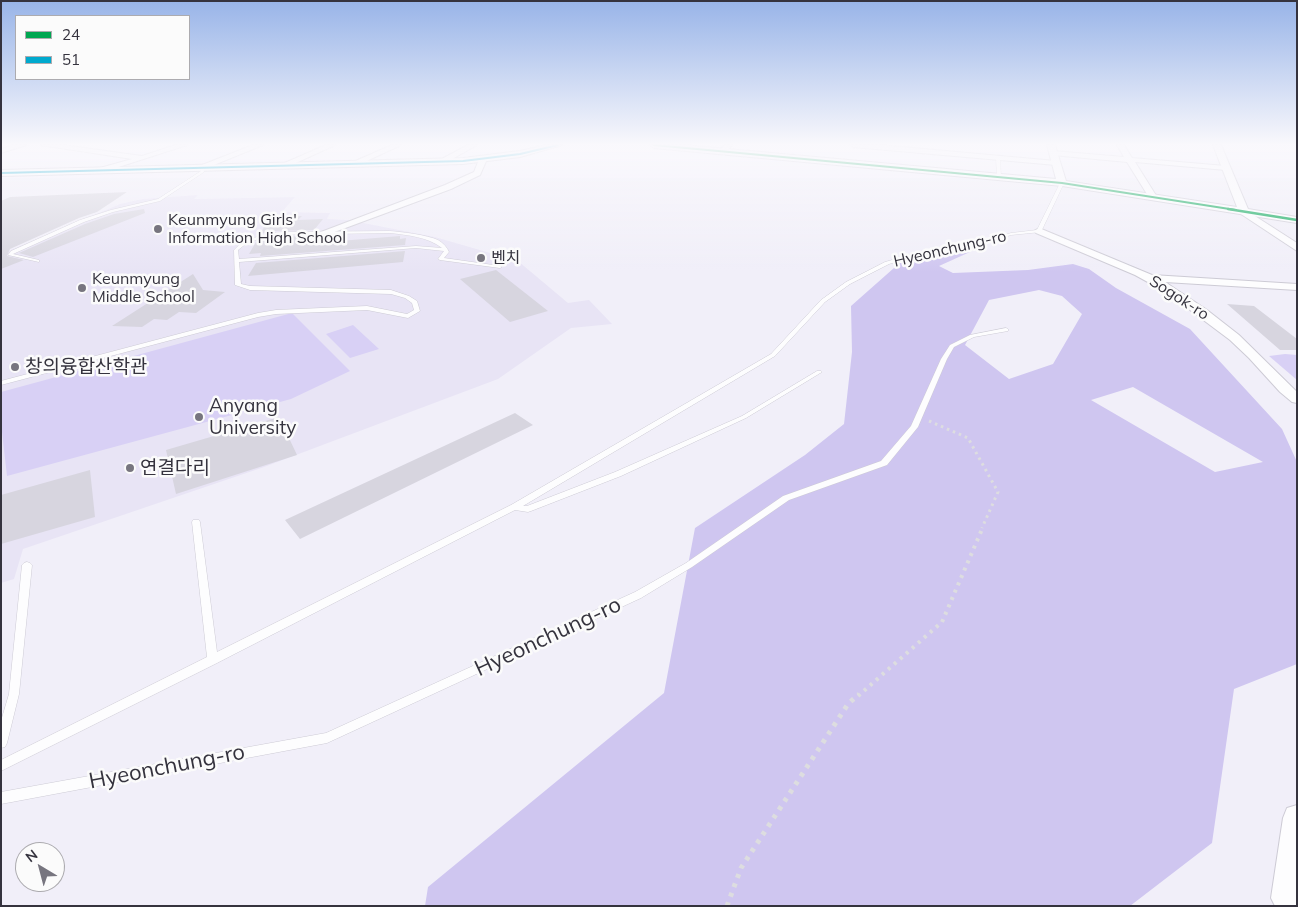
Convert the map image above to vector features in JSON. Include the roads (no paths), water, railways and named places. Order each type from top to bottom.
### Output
[{"type":"street","points":[[326,232],[443,187]]},
{"type":"street","points":[[1090,187],[1297,220]]},
{"type":"street","points":[[1147,187],[1153,197]]},
{"type":"street","points":[[1234,187],[1244,212],[1297,248]]},
{"type":"street","name":"Sogok-ro","points":[[1038,231],[1065,245],[1152,278],[1212,319],[1254,355],[1297,399]]},
{"type":"street","points":[[1152,278],[1297,287]]},
{"type":"street","points":[[1286,898],[1297,818]]},
{"type":"lane","points":[[37,261],[10,255],[82,221],[112,211],[158,200],[178,187]]},
{"type":"lane","points":[[1038,231],[1060,187]]},
{"type":"lane","name":"Hyeonchung-ro","points":[[1,766],[514,507],[773,355],[823,301],[887,263],[920,254],[972,246],[1011,234],[1038,231]]},
{"type":"lane","points":[[1,383],[258,314],[366,308],[408,316],[417,311],[414,302],[407,297],[391,292],[250,288],[238,285],[236,250],[245,242],[260,237],[285,233],[326,232],[408,234],[436,242],[446,250]]},
{"type":"lane","points":[[236,261],[416,247],[446,250]]},
{"type":"lane","points":[[446,250],[447,252],[440,259],[500,267]]},
{"type":"lane","name":"Hyeonchung-ro","points":[[1,798],[327,738],[638,596],[689,566],[786,498],[884,463],[914,427],[944,359],[952,346],[972,336],[1006,330]]},
{"type":"lane","name":"Hyeonchung-ro","points":[[514,507],[528,509],[618,474],[744,417],[819,372]]},
{"type":"lane","points":[[196,522],[213,660]]},
{"type":"lane","points":[[1,743],[14,694],[26,565]]},
{"type":"place","name":"Keunmyung Girls' Information High School","points":[[158,229]]},
{"type":"place","name":"벤치","points":[[481,258]]},
{"type":"place","name":"Keunmyung Middle School","points":[[82,288]]},
{"type":"place","name":"창의융합산학관","points":[[15,367]]},
{"type":"place","name":"Anyang University","points":[[199,417]]},
{"type":"place","name":"연결다리","points":[[130,468]]}]
